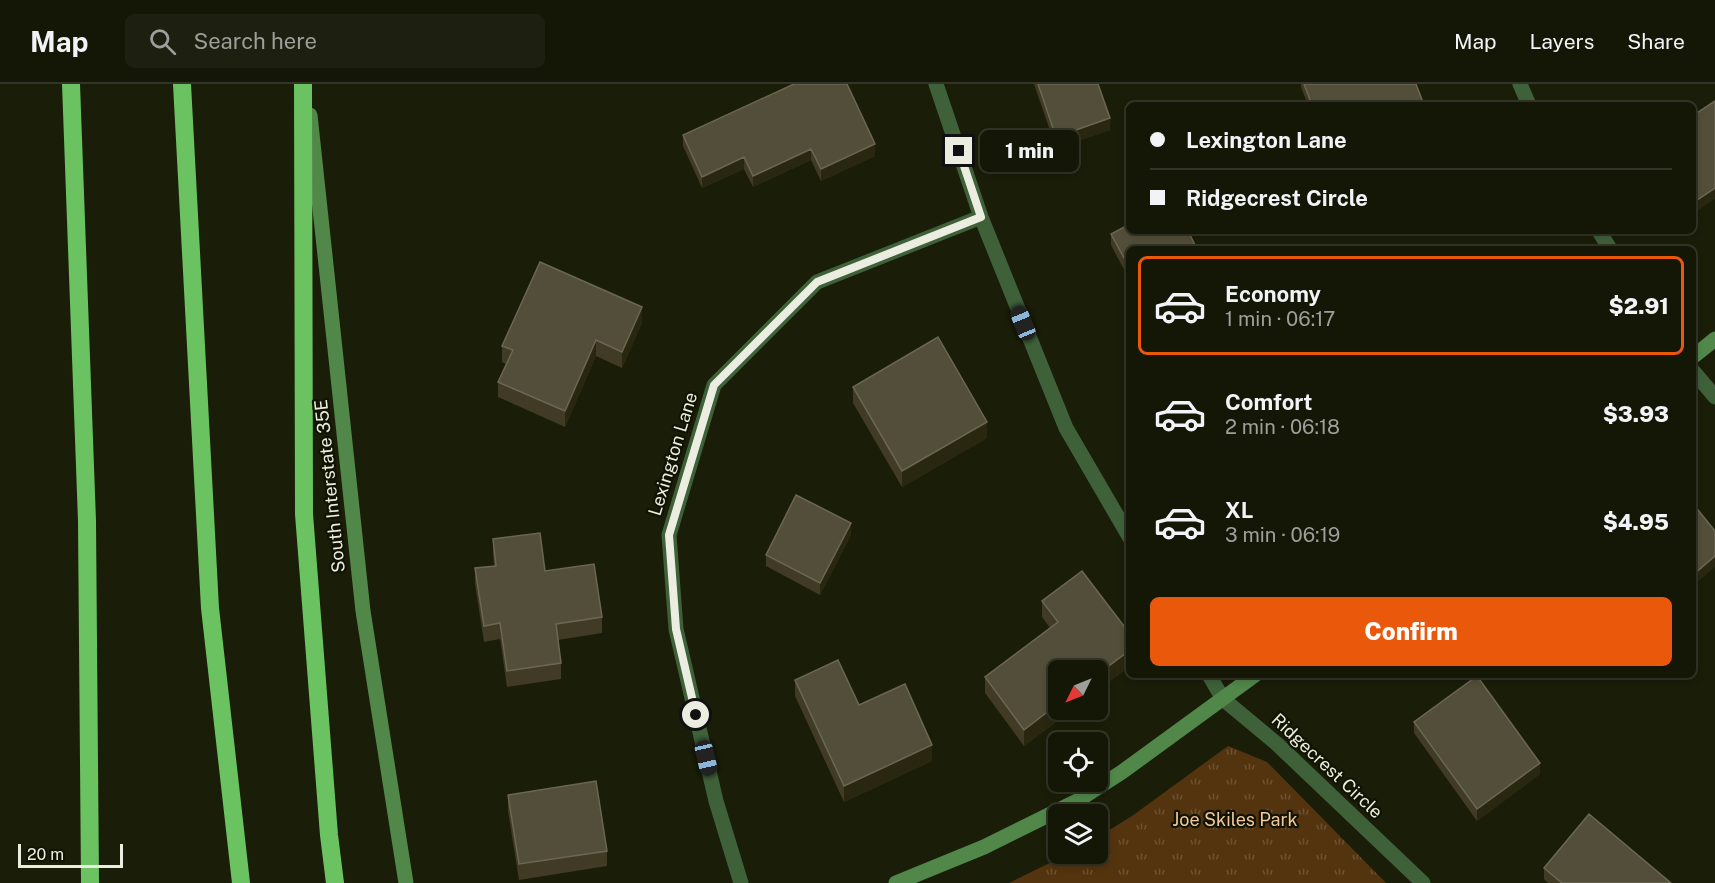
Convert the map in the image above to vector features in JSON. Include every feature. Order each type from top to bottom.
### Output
[{"type":"highway","points":[[71,84],[87,520],[90,883]]},
{"type":"highway","points":[[182,84],[210,608],[241,883]]},
{"type":"highway","points":[[305,84],[304,513],[329,835],[335,883]]},
{"type":"main road","name":"South Interstate 35E","points":[[305,84],[363,611],[406,883]]},
{"type":"main road","points":[[1696,354],[1715,339]]},
{"type":"main road","points":[[896,883],[984,847],[1077,801],[1122,772],[1251,678]]},
{"type":"street","points":[[936,84],[981,217],[1066,428],[1126,531]]},
{"type":"street","points":[[1520,84],[1528,102]]},
{"type":"street","name":"Lexington Lane","points":[[741,883],[716,801],[676,629],[669,535],[714,385],[817,282],[981,217]]},
{"type":"street","points":[[1696,374],[1715,397]]},
{"type":"street","name":"Ridgecrest Circle","points":[[1211,678],[1223,699],[1277,744],[1423,883]]},
{"type":"green space","name":"Joe Skiles Park","points":[[1228,746],[1267,762],[1386,883],[1009,883],[1048,864],[1108,864],[1108,831]]},
{"type":"building","points":[[794,84],[847,84],[875,144],[821,169],[811,149],[753,176],[744,157],[702,177],[683,135]]},
{"type":"building","points":[[1038,84],[1098,84],[1110,118],[1056,137]]},
{"type":"building","points":[[1304,84],[1416,84],[1423,102],[1311,102]]},
{"type":"building","points":[[1715,101],[1715,188],[1696,201],[1696,114]]},
{"type":"building","points":[[1126,226],[1126,234],[1190,234],[1196,246],[1126,246],[1126,262],[1111,234]]},
{"type":"building","points":[[540,262],[642,307],[622,352],[596,340],[565,411],[498,382],[513,350],[502,346]]},
{"type":"building","points":[[938,337],[987,422],[902,471],[853,387]]},
{"type":"building","points":[[796,495],[851,523],[820,583],[766,555]]},
{"type":"building","points":[[1696,507],[1715,531],[1715,556],[1696,572]]},
{"type":"building","points":[[540,533],[545,571],[594,564],[602,617],[556,624],[561,663],[507,671],[500,623],[484,626],[475,568],[496,566],[493,539]]},
{"type":"building","points":[[1082,571],[1126,629],[1126,653],[1108,666],[1108,660],[1048,660],[1048,711],[1024,730],[985,677],[1058,622],[1042,601]]},
{"type":"building","points":[[838,660],[859,705],[905,684],[932,745],[844,786],[795,680]]},
{"type":"building","points":[[1474,678],[1478,678],[1540,763],[1477,809],[1414,722]]},
{"type":"building","points":[[596,781],[607,851],[519,864],[508,795]]},
{"type":"building","points":[[1589,814],[1671,883],[1562,883],[1544,868]]},
{"type":"route","points":[[696,715],[676,629],[669,535],[714,385],[817,282],[981,217],[959,151]]}]
